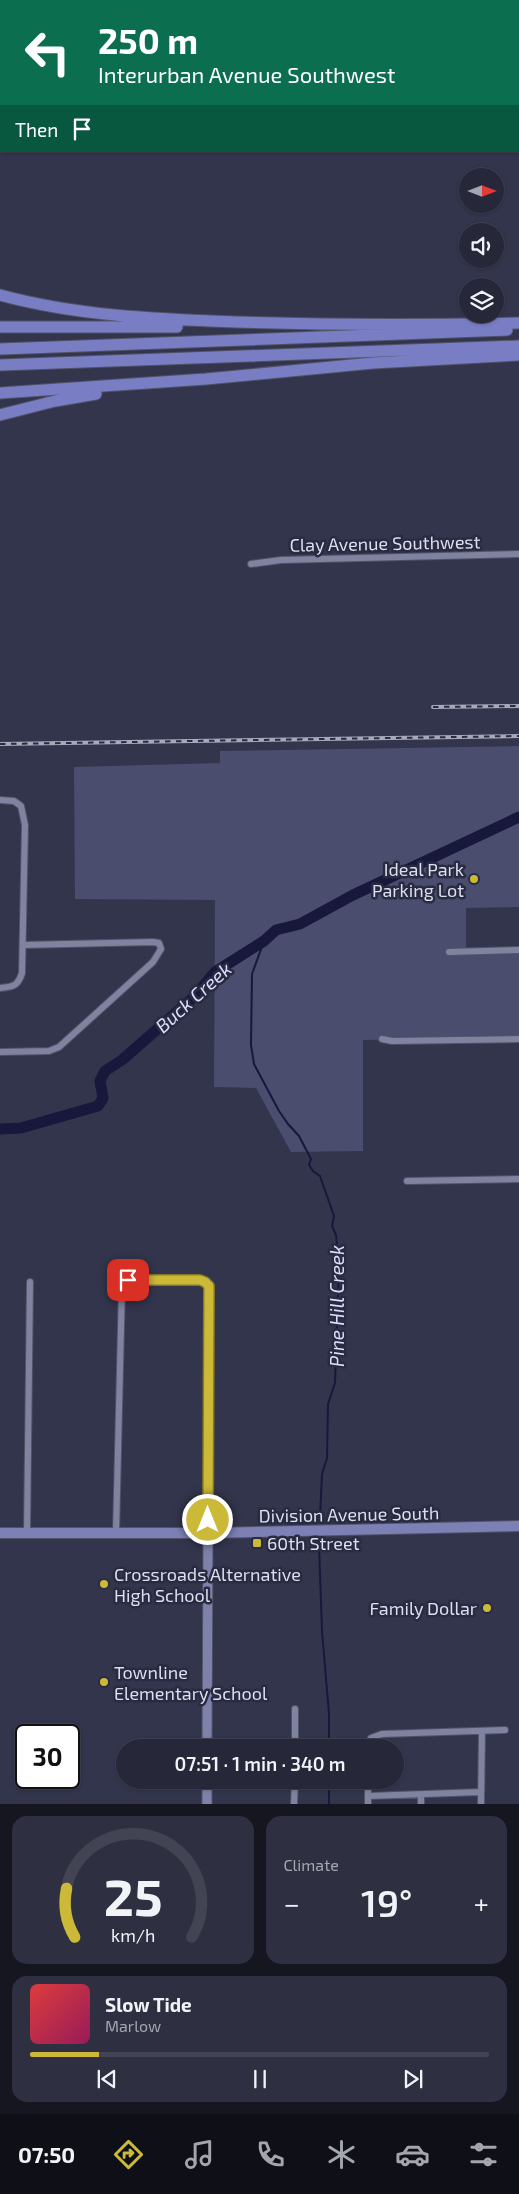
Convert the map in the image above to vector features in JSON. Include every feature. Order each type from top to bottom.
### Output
[{"type":"highway","points":[[0,295],[78,312],[115,317],[306,324]]},
{"type":"highway","points":[[0,328],[156,328],[306,324],[519,323]]},
{"type":"highway","points":[[0,349],[519,330]]},
{"type":"highway","points":[[0,365],[519,346]]},
{"type":"highway","points":[[0,393],[206,379],[373,363],[519,355]]},
{"type":"highway","points":[[0,415],[55,401],[206,379]]},
{"type":"main road","name":"Division Avenue South","points":[[0,1533],[208,1534],[519,1526]]},
{"type":"main road","points":[[207,1739],[208,1534]]},
{"type":"main road","points":[[207,1789],[207,1804]]},
{"type":"street","name":"Clay Avenue Southwest","points":[[251,564],[281,560],[519,554]]},
{"type":"street","points":[[0,800],[14,801],[21,806],[25,825],[22,973],[20,981],[15,986],[0,988]]},
{"type":"street","points":[[0,1052],[49,1051],[59,1047],[153,962],[159,954],[160,945],[153,942],[23,944]]},
{"type":"street","points":[[449,952],[519,950]]},
{"type":"street","points":[[382,1039],[392,1041],[519,1039]]},
{"type":"street","points":[[407,1181],[519,1179]]},
{"type":"street","points":[[116,1533],[122,1288],[128,1280],[200,1280],[206,1282],[209,1288],[208,1534]]},
{"type":"street","points":[[27,1533],[30,1282]]},
{"type":"street","points":[[295,1709],[295,1739]]},
{"type":"street","points":[[371,1739],[382,1734],[505,1730]]},
{"type":"street","points":[[481,1804],[482,1731]]},
{"type":"street","points":[[294,1789],[294,1804]]},
{"type":"street","points":[[368,1789],[368,1804]]},
{"type":"street","points":[[368,1796],[481,1792]]},
{"type":"street","points":[[421,1794],[421,1804]]},
{"type":"shaded area","points":[[519,746],[519,907],[466,908],[466,955],[519,953],[519,1037],[363,1040],[363,1151],[291,1152],[256,1088],[214,1087],[215,900],[75,899],[74,767],[220,763],[220,751]]},
{"type":"waterway","name":"Buck Creek","points":[[0,1129],[21,1128],[98,1106],[103,1098],[100,1081],[105,1071],[122,1060],[194,997],[215,972],[264,941],[276,930],[300,924],[353,895],[519,817]]},
{"type":"waterway","name":"Pine Hill Creek","points":[[264,941],[252,974],[251,1045],[254,1064],[279,1111],[299,1136],[311,1159],[309,1165],[320,1176],[334,1216],[332,1226],[336,1235],[339,1265],[335,1383],[328,1404],[327,1458],[322,1474],[320,1517]]},
{"type":"waterway","name":"Pine Hill Creek","points":[[319,1545],[329,1739]]},
{"type":"waterway","name":"Pine Hill Creek","points":[[329,1789],[329,1804]]},
{"type":"railway","points":[[433,707],[519,706]]},
{"type":"railway","points":[[0,744],[519,736]]},
{"type":"place","name":"Ideal Park Parking Lot","points":[[474,879]]},
{"type":"place","name":"60th Street","points":[[257,1543]]},
{"type":"place","name":"Crossroads Alternative High School","points":[[104,1584]]},
{"type":"place","name":"Family Dollar","points":[[487,1608]]},
{"type":"place","name":"Townline Elementary School","points":[[104,1682]]},
{"type":"route","points":[[128,1280],[200,1280],[206,1282],[209,1286],[208,1520]]}]
